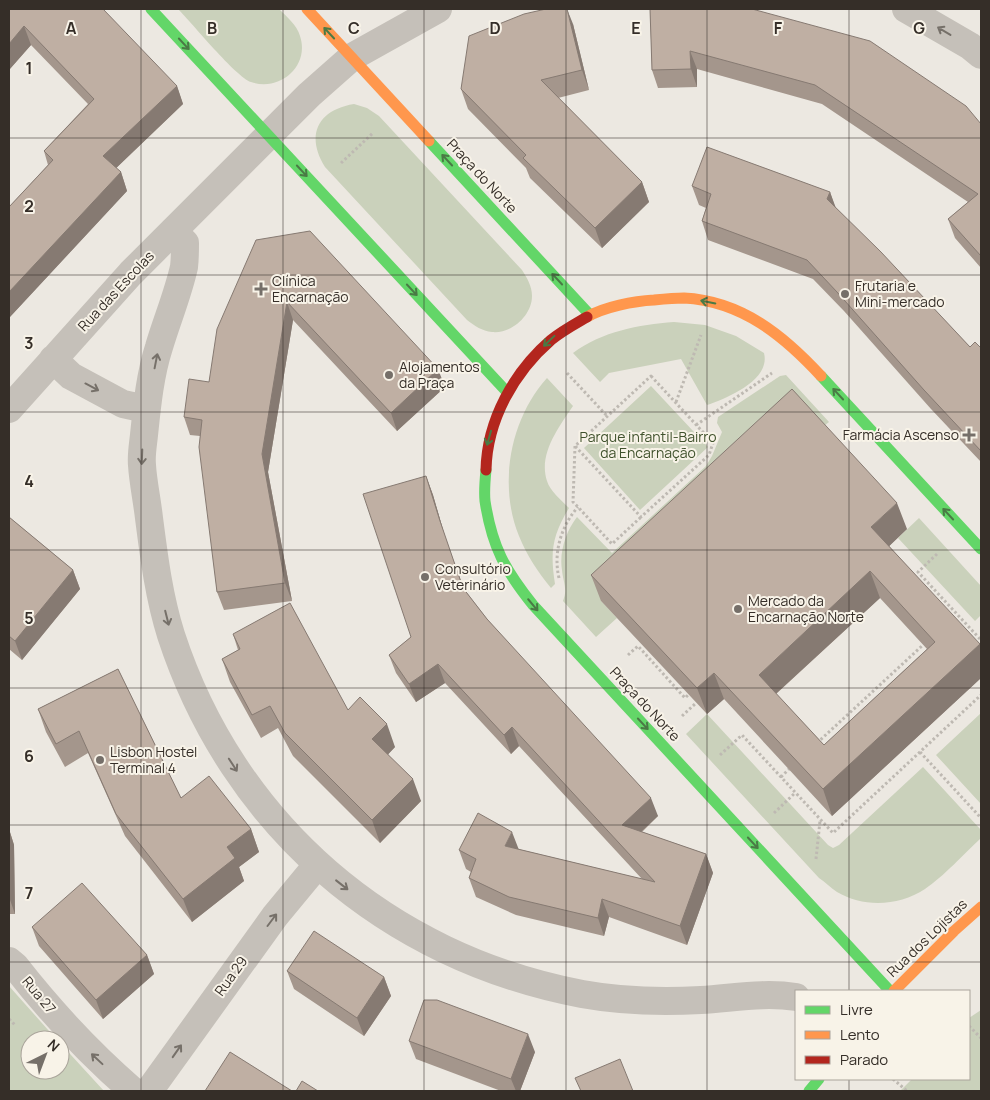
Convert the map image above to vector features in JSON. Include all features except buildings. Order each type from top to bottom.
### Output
[{"type":"street","points":[[151,9],[507,392]]},
{"type":"street","name":"Praça do Norte","points":[[307,9],[590,314]]},
{"type":"street","name":"Rua das Escolas","points":[[9,409],[131,273],[309,95],[352,58],[438,9]]},
{"type":"street","points":[[906,9],[970,46],[981,55]]},
{"type":"street","points":[[173,230],[186,243],[184,266],[157,352],[146,409],[142,463],[157,579],[171,634],[192,688],[217,740],[248,788],[286,832],[318,864],[372,908],[421,938],[474,963],[528,981],[584,994],[642,1000],[699,1000],[776,994],[795,997]]},
{"type":"street","name":"Praça do Norte","points":[[889,990],[532,605],[512,578],[496,548],[487,515],[484,482],[487,447],[496,415],[510,384],[537,352],[556,335],[584,316],[614,305],[650,298],[684,298],[717,304],[748,316],[778,334],[803,356],[981,549]]},
{"type":"street","points":[[52,359],[71,376],[123,404],[146,409]]},
{"type":"street","name":"Rua 29","points":[[149,1091],[263,932],[318,864]]},
{"type":"street","name":"Rua dos Lojistas","points":[[895,990],[981,907]]},
{"type":"street","name":"Rua 27","points":[[9,961],[49,1009],[86,1048],[133,1091]]},
{"type":"street","points":[[809,1091],[818,1080]]},
{"type":"path","points":[[334,169],[375,132]]},
{"type":"path","points":[[676,402],[701,334]]},
{"type":"path","points":[[563,368],[608,417]]},
{"type":"path","points":[[696,425],[777,370]]},
{"type":"path","points":[[651,376],[713,443],[709,455],[612,544],[573,502],[575,446],[608,417],[651,376]]},
{"type":"path","points":[[575,446],[641,517]]},
{"type":"path","points":[[560,586],[557,553],[561,534],[568,518],[578,507]]},
{"type":"path","points":[[938,553],[918,572],[981,640]]},
{"type":"path","points":[[951,619],[956,614]]},
{"type":"path","points":[[812,748],[923,645]]},
{"type":"path","points":[[638,646],[685,698],[688,695]]},
{"type":"path","points":[[719,756],[742,735],[833,833],[981,695]]},
{"type":"path","points":[[920,752],[981,818]]},
{"type":"path","points":[[780,777],[789,769]]},
{"type":"path","points":[[773,814],[796,793]]},
{"type":"path","points":[[816,863],[820,820]]},
{"type":"path","points":[[970,1027],[981,1038]]},
{"type":"path","points":[[894,1080],[907,1091]]},
{"type":"green space","points":[[178,9],[279,9],[299,32],[302,47],[301,57],[297,66],[282,80],[262,84],[251,82],[225,60]]},
{"type":"green space","points":[[354,104],[367,108],[379,116],[522,270],[531,289],[532,296],[529,310],[520,322],[507,330],[492,332],[482,329],[467,320],[325,167],[316,144],[318,126],[331,112]]},
{"type":"green space","points":[[674,322],[705,325],[736,336],[764,353],[764,363],[761,372],[736,393],[707,405],[681,359],[609,373],[600,382],[573,353],[596,339],[621,330]]},
{"type":"green space","points":[[786,375],[829,422],[601,601],[617,618],[596,637],[563,601],[565,589],[561,563],[563,549],[567,535],[577,517],[612,553],[706,466],[722,432],[717,423],[718,417],[780,376]]},
{"type":"green space","points":[[547,378],[573,406],[551,441],[545,461],[548,485],[569,508],[559,527],[554,544],[555,584],[551,588],[533,564],[519,536],[509,496],[511,453],[516,433],[534,394]]},
{"type":"green space","name":"Parque infantil-Bairro da Encarnação","points":[[651,386],[708,447],[640,510],[584,448]]},
{"type":"green space","points":[[919,518],[981,586],[981,615],[975,621],[898,538]]},
{"type":"green space","points":[[981,713],[981,804],[936,755]]},
{"type":"green space","points":[[707,714],[828,845],[833,848],[839,845],[923,767],[981,830],[981,838],[939,878],[915,895],[893,902],[881,903],[858,901],[847,897],[819,878],[686,734]]},
{"type":"green space","points":[[9,986],[48,1030],[20,1030],[20,1080],[70,1080],[70,1054],[104,1091],[9,1091]]},
{"type":"green space","points":[[981,1010],[981,1091],[900,1091],[911,1080],[970,1080],[970,1017]]},
{"type":"traffic: fast","points":[[151,9],[507,392]]},
{"type":"traffic: fast","points":[[429,141],[590,315]]},
{"type":"traffic: fast","points":[[821,376],[981,549]]},
{"type":"traffic: fast","points":[[486,470],[485,501],[496,545],[507,569],[533,605],[889,990]]},
{"type":"traffic: fast","points":[[809,1091],[818,1080]]},
{"type":"traffic: slow","points":[[307,9],[429,141]]},
{"type":"traffic: slow","points":[[587,317],[610,307],[665,299],[684,298],[725,306],[743,313],[777,335],[821,376]]},
{"type":"traffic: slow","points":[[895,990],[981,907]]},
{"type":"traffic: jam","points":[[486,470],[491,433],[497,415],[514,382],[525,367],[551,340],[587,317]]},
{"type":"place","name":"Clínica Encarnação","points":[[261,289]]},
{"type":"place","name":"Frutaria e Mini-mercado","points":[[845,294]]},
{"type":"place","name":"Alojamentos da Praça","points":[[389,375]]},
{"type":"place","name":"Farmácia Ascenso","points":[[969,435]]},
{"type":"place","name":"Consultório Veterinário","points":[[425,577]]},
{"type":"place","name":"Mercado da Encarnação Norte","points":[[738,609]]},
{"type":"place","name":"Lisbon Hostel Terminal 4","points":[[100,760]]}]
